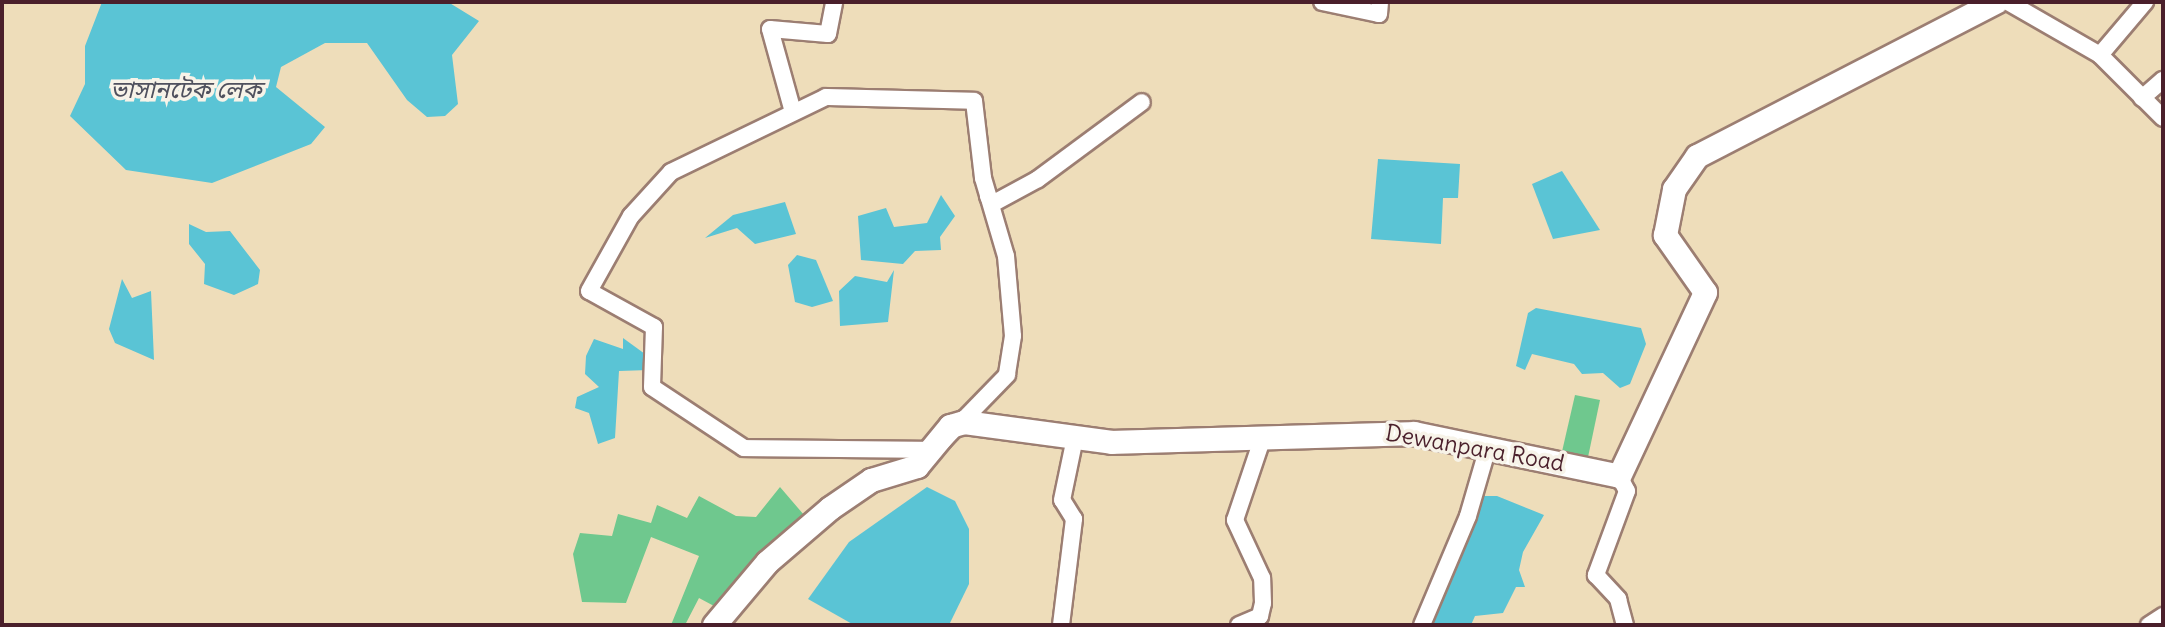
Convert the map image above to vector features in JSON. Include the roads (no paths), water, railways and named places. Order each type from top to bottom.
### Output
[{"type":"street","points":[[793,112],[770,29],[828,34],[834,2]]},
{"type":"street","points":[[1322,2],[1379,8]]},
{"type":"street","points":[[1625,625],[1618,599],[1596,575],[1627,491],[1619,476],[1705,292],[1665,235],[1674,188],[1697,156],[1996,2]]},
{"type":"street","points":[[2008,2],[2100,55],[2163,118]]},
{"type":"street","points":[[2100,55],[2144,2]]},
{"type":"street","points":[[2142,98],[2163,80]]},
{"type":"street","points":[[714,625],[766,562],[830,508],[871,480],[917,466],[934,450],[950,426],[961,422],[1007,375],[1013,336],[1006,256],[987,194],[974,101],[826,97],[670,172],[631,216],[589,291],[654,327],[652,387],[744,448],[934,450]]},
{"type":"street","points":[[987,194],[992,204],[1038,179],[1142,102]]},
{"type":"street","name":"Dewanpara Road","points":[[961,422],[1074,439],[1262,440],[1369,430],[1488,447],[1619,476]]},
{"type":"street","points":[[1061,625],[1074,519],[1062,499],[1074,439]]},
{"type":"street","points":[[1239,625],[1260,616],[1264,603],[1262,578],[1235,520],[1262,440]]},
{"type":"street","points":[[1422,625],[1468,516],[1488,447]]},
{"type":"street","points":[[2149,625],[2163,616]]},
{"type":"water","name":"ভাসানটেক লেক","points":[[102,2],[448,2],[479,21],[452,55],[458,104],[445,116],[427,117],[407,100],[367,43],[325,43],[281,67],[276,87],[325,127],[311,144],[212,183],[126,170],[70,116],[85,84],[85,46]]},
{"type":"water","points":[[1378,159],[1460,164],[1458,198],[1443,198],[1441,244],[1371,239]]},
{"type":"water","points":[[1562,171],[1600,230],[1553,239],[1532,184]]},
{"type":"water","points":[[941,195],[955,216],[940,237],[941,250],[915,251],[903,264],[861,260],[858,216],[886,208],[894,227],[927,223]]},
{"type":"water","points":[[785,202],[796,234],[755,244],[737,228],[705,238],[733,215]]},
{"type":"water","points":[[189,224],[206,232],[230,231],[260,270],[258,284],[234,295],[204,284],[205,264],[189,244]]},
{"type":"water","points":[[797,255],[816,260],[833,301],[812,307],[795,302],[788,265]]},
{"type":"water","points":[[894,270],[888,322],[840,326],[839,291],[855,276],[887,282]]},
{"type":"water","points":[[122,279],[132,298],[151,291],[154,360],[115,343],[109,329]]},
{"type":"water","points":[[1536,308],[1641,328],[1646,344],[1630,384],[1620,388],[1603,373],[1582,374],[1574,364],[1532,354],[1525,370],[1516,366],[1528,313]]},
{"type":"water","points":[[623,338],[645,354],[649,370],[619,371],[615,438],[598,444],[589,413],[575,408],[577,397],[599,387],[585,374],[586,356],[594,339],[623,349]]},
{"type":"water","points":[[927,487],[955,501],[969,529],[969,584],[949,625],[854,625],[808,599],[849,542]]},
{"type":"water","points":[[1481,496],[1497,496],[1544,515],[1523,552],[1519,570],[1525,587],[1516,587],[1503,613],[1475,616],[1471,625],[1433,625]]}]
